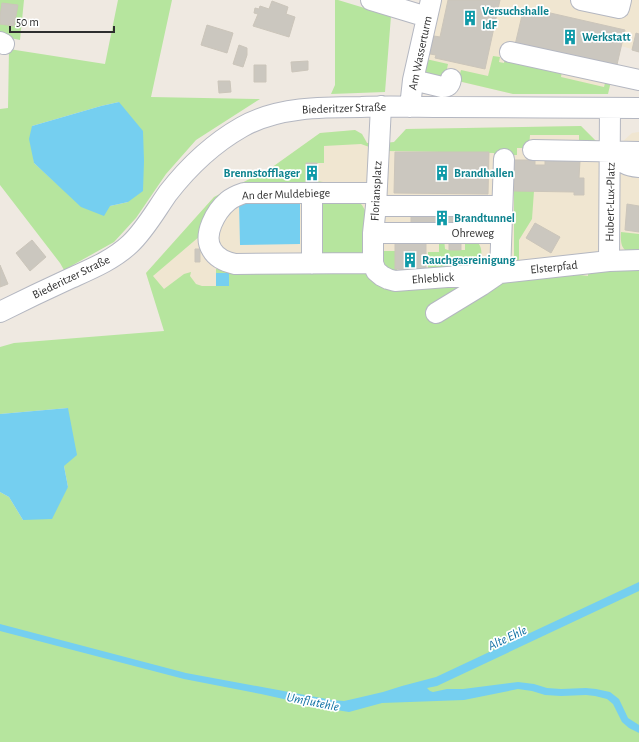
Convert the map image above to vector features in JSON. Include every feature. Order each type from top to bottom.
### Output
[{"type":"street","points":[[371,0],[429,9]]},
{"type":"street","points":[[582,0],[619,8],[621,0]]},
{"type":"street","name":"Am Wasserturm","points":[[410,107],[413,80],[429,9]]},
{"type":"street","points":[[510,52],[639,80]]},
{"type":"street","points":[[413,80],[442,88],[450,85],[452,79]]},
{"type":"street","name":"Biederitzer Straße","points":[[0,312],[96,266],[121,251],[135,239],[172,189],[194,163],[208,150],[243,127],[262,119],[302,109],[324,107],[380,113],[410,107],[639,108]]},
{"type":"street","name":"Hubert-Lux-Platz","points":[[609,261],[610,108]]},
{"type":"street","name":"Floriansplatz","points":[[373,264],[373,233],[380,113]]},
{"type":"street","points":[[610,148],[622,163],[631,167],[639,167]]},
{"type":"street","points":[[533,150],[610,148],[639,152]]},
{"type":"street","points":[[436,313],[500,273],[504,159]]},
{"type":"street","name":"An der Muldebiege","points":[[373,264],[228,263],[221,260],[211,250],[209,238],[211,226],[216,215],[228,201],[239,194],[244,193],[312,193],[376,199],[502,206]]},
{"type":"street","points":[[312,193],[312,264]]},
{"type":"street","name":"Ohreweg","points":[[373,233],[501,233]]},
{"type":"street","name":"Elsterpfad","points":[[500,273],[609,261],[639,260]]},
{"type":"street","name":"Ehleblick","points":[[373,264],[376,271],[382,276],[395,281],[500,273]]},
{"type":"shaded area","points":[[439,0],[639,0],[639,52],[621,46],[608,94],[513,94],[423,73]]},
{"type":"shaded area","points":[[581,126],[599,144],[622,142],[632,133],[639,132],[639,284],[165,331],[146,273],[214,197],[271,168],[320,133],[355,130],[362,134],[368,143],[385,143],[394,142],[406,129]]},
{"type":"green space","points":[[0,0],[24,0],[20,40],[0,36]]},
{"type":"green space","points":[[118,0],[172,0],[151,97],[260,99],[196,140],[166,174],[136,218],[114,242],[64,270],[0,185],[0,109],[8,108],[9,49],[105,64]],"holes":[[[119,102],[128,202],[110,206],[57,184],[34,163],[32,126]]]},
{"type":"green space","points":[[335,0],[391,16],[385,92],[331,94],[335,85]]},
{"type":"green space","points":[[493,56],[500,57],[499,62],[504,63],[505,57],[562,71],[561,77],[604,87],[606,79],[611,81],[608,94],[513,94],[458,81],[461,70],[488,76]]},
{"type":"green space","points":[[426,59],[448,64],[445,78],[423,73]]},
{"type":"green space","points":[[581,126],[599,144],[579,146],[579,135],[530,135],[529,148],[517,148],[517,155],[494,155],[494,153],[387,151],[385,143],[394,142],[406,129]]},
{"type":"green space","points":[[355,130],[362,134],[367,143],[372,143],[372,148],[361,144],[324,146],[324,163],[317,163],[317,181],[323,182],[323,189],[250,189],[200,236],[153,276],[164,289],[184,274],[191,272],[190,276],[196,284],[202,286],[229,286],[229,273],[216,273],[216,269],[358,268],[495,283],[580,269],[580,275],[588,276],[588,268],[639,265],[639,742],[0,742],[0,492],[9,497],[23,520],[68,487],[64,466],[68,408],[0,414],[0,347],[14,343],[164,331],[146,273],[214,197],[271,168],[320,133]]},
{"type":"green space","points":[[514,191],[534,191],[532,219],[519,240],[519,262],[514,263]]},
{"type":"green space","points":[[317,198],[357,200],[362,205],[366,212],[367,254],[318,259]]},
{"type":"green space","points":[[621,232],[639,234],[639,258],[624,249],[621,243]]},
{"type":"green space","points":[[444,238],[445,249],[448,250],[465,250],[465,238],[478,243],[480,245],[481,252],[478,265],[428,271],[428,252],[439,252],[439,242]]},
{"type":"green space","points":[[380,251],[395,251],[395,269],[397,269],[397,272],[388,274],[377,254]]},
{"type":"water","points":[[119,102],[143,131],[143,191],[128,202],[110,206],[104,216],[81,207],[34,163],[29,139],[32,126]]},
{"type":"water","points":[[300,201],[300,244],[240,245],[239,202]]},
{"type":"water","points":[[216,273],[229,273],[229,286],[216,286]]},
{"type":"water","points":[[68,408],[77,455],[64,466],[68,487],[52,519],[23,520],[9,497],[0,492],[0,414]]},
{"type":"water","name":"Umflutehle","points":[[639,582],[639,591],[437,686],[427,688],[433,692],[447,689],[463,689],[518,682],[534,684],[547,688],[596,689],[610,692],[619,699],[628,718],[639,725],[639,733],[629,728],[622,722],[613,704],[607,699],[595,696],[545,695],[518,689],[464,700],[382,703],[349,712],[184,679],[0,631],[0,624],[186,673],[344,701],[436,677]]},
{"type":"building","name":"Versuchshalle IdF","points":[[448,0],[500,0],[485,69],[435,58],[436,55],[430,54],[434,36],[440,37]]},
{"type":"building","points":[[272,1],[288,7],[286,14],[295,17],[289,37],[253,26],[258,14],[254,13],[255,8],[259,9],[260,6],[269,9]]},
{"type":"building","points":[[2,3],[18,5],[14,26],[0,24]]},
{"type":"building","name":"Werkstatt","points":[[524,7],[625,30],[616,69],[515,45]]},
{"type":"building","points":[[207,25],[233,33],[227,53],[201,45]]},
{"type":"building","points":[[636,33],[639,34],[639,52],[632,50]]},
{"type":"building","points":[[239,45],[247,48],[247,55],[243,67],[233,64]]},
{"type":"building","points":[[308,61],[308,70],[292,72],[291,62]]},
{"type":"building","points":[[254,65],[266,65],[266,82],[254,82]]},
{"type":"building","points":[[218,81],[230,81],[231,92],[219,93]]},
{"type":"building","name":"Brandhallen","points":[[395,152],[489,152],[488,194],[394,193]]},
{"type":"building","points":[[514,160],[535,160],[535,165],[545,165],[545,160],[580,161],[579,178],[584,178],[584,195],[574,195],[574,192],[514,191]]},
{"type":"building","name":"Brennstofflager","points":[[306,163],[317,163],[317,182],[306,182]]},
{"type":"building","points":[[627,204],[639,206],[639,232],[625,230]]},
{"type":"building","name":"Brandtunnel","points":[[473,214],[473,230],[411,230],[411,215]]},
{"type":"building","points":[[535,223],[560,237],[551,253],[526,238]]},
{"type":"building","points":[[32,240],[46,257],[30,271],[16,253]]},
{"type":"building","name":"Rauchgasreinigung","points":[[395,242],[426,242],[426,270],[395,269]]},
{"type":"building","points":[[449,243],[461,243],[461,250],[449,250]]},
{"type":"building","points":[[195,249],[200,249],[200,262],[195,262]]},
{"type":"building","points":[[0,265],[8,284],[0,287]]},
{"type":"place","name":"Versuchshalle IdF","points":[[470,18]]},
{"type":"place","name":"Werkstatt","points":[[570,37]]},
{"type":"place","name":"Brennstofflager","points":[[312,173]]},
{"type":"place","name":"Brandhallen","points":[[442,173]]},
{"type":"place","name":"Brandtunnel","points":[[442,218]]},
{"type":"place","name":"Rauchgasreinigung","points":[[410,260]]},
{"type":"water label","name":"Alte Ehle","points":[[507,637]]}]
